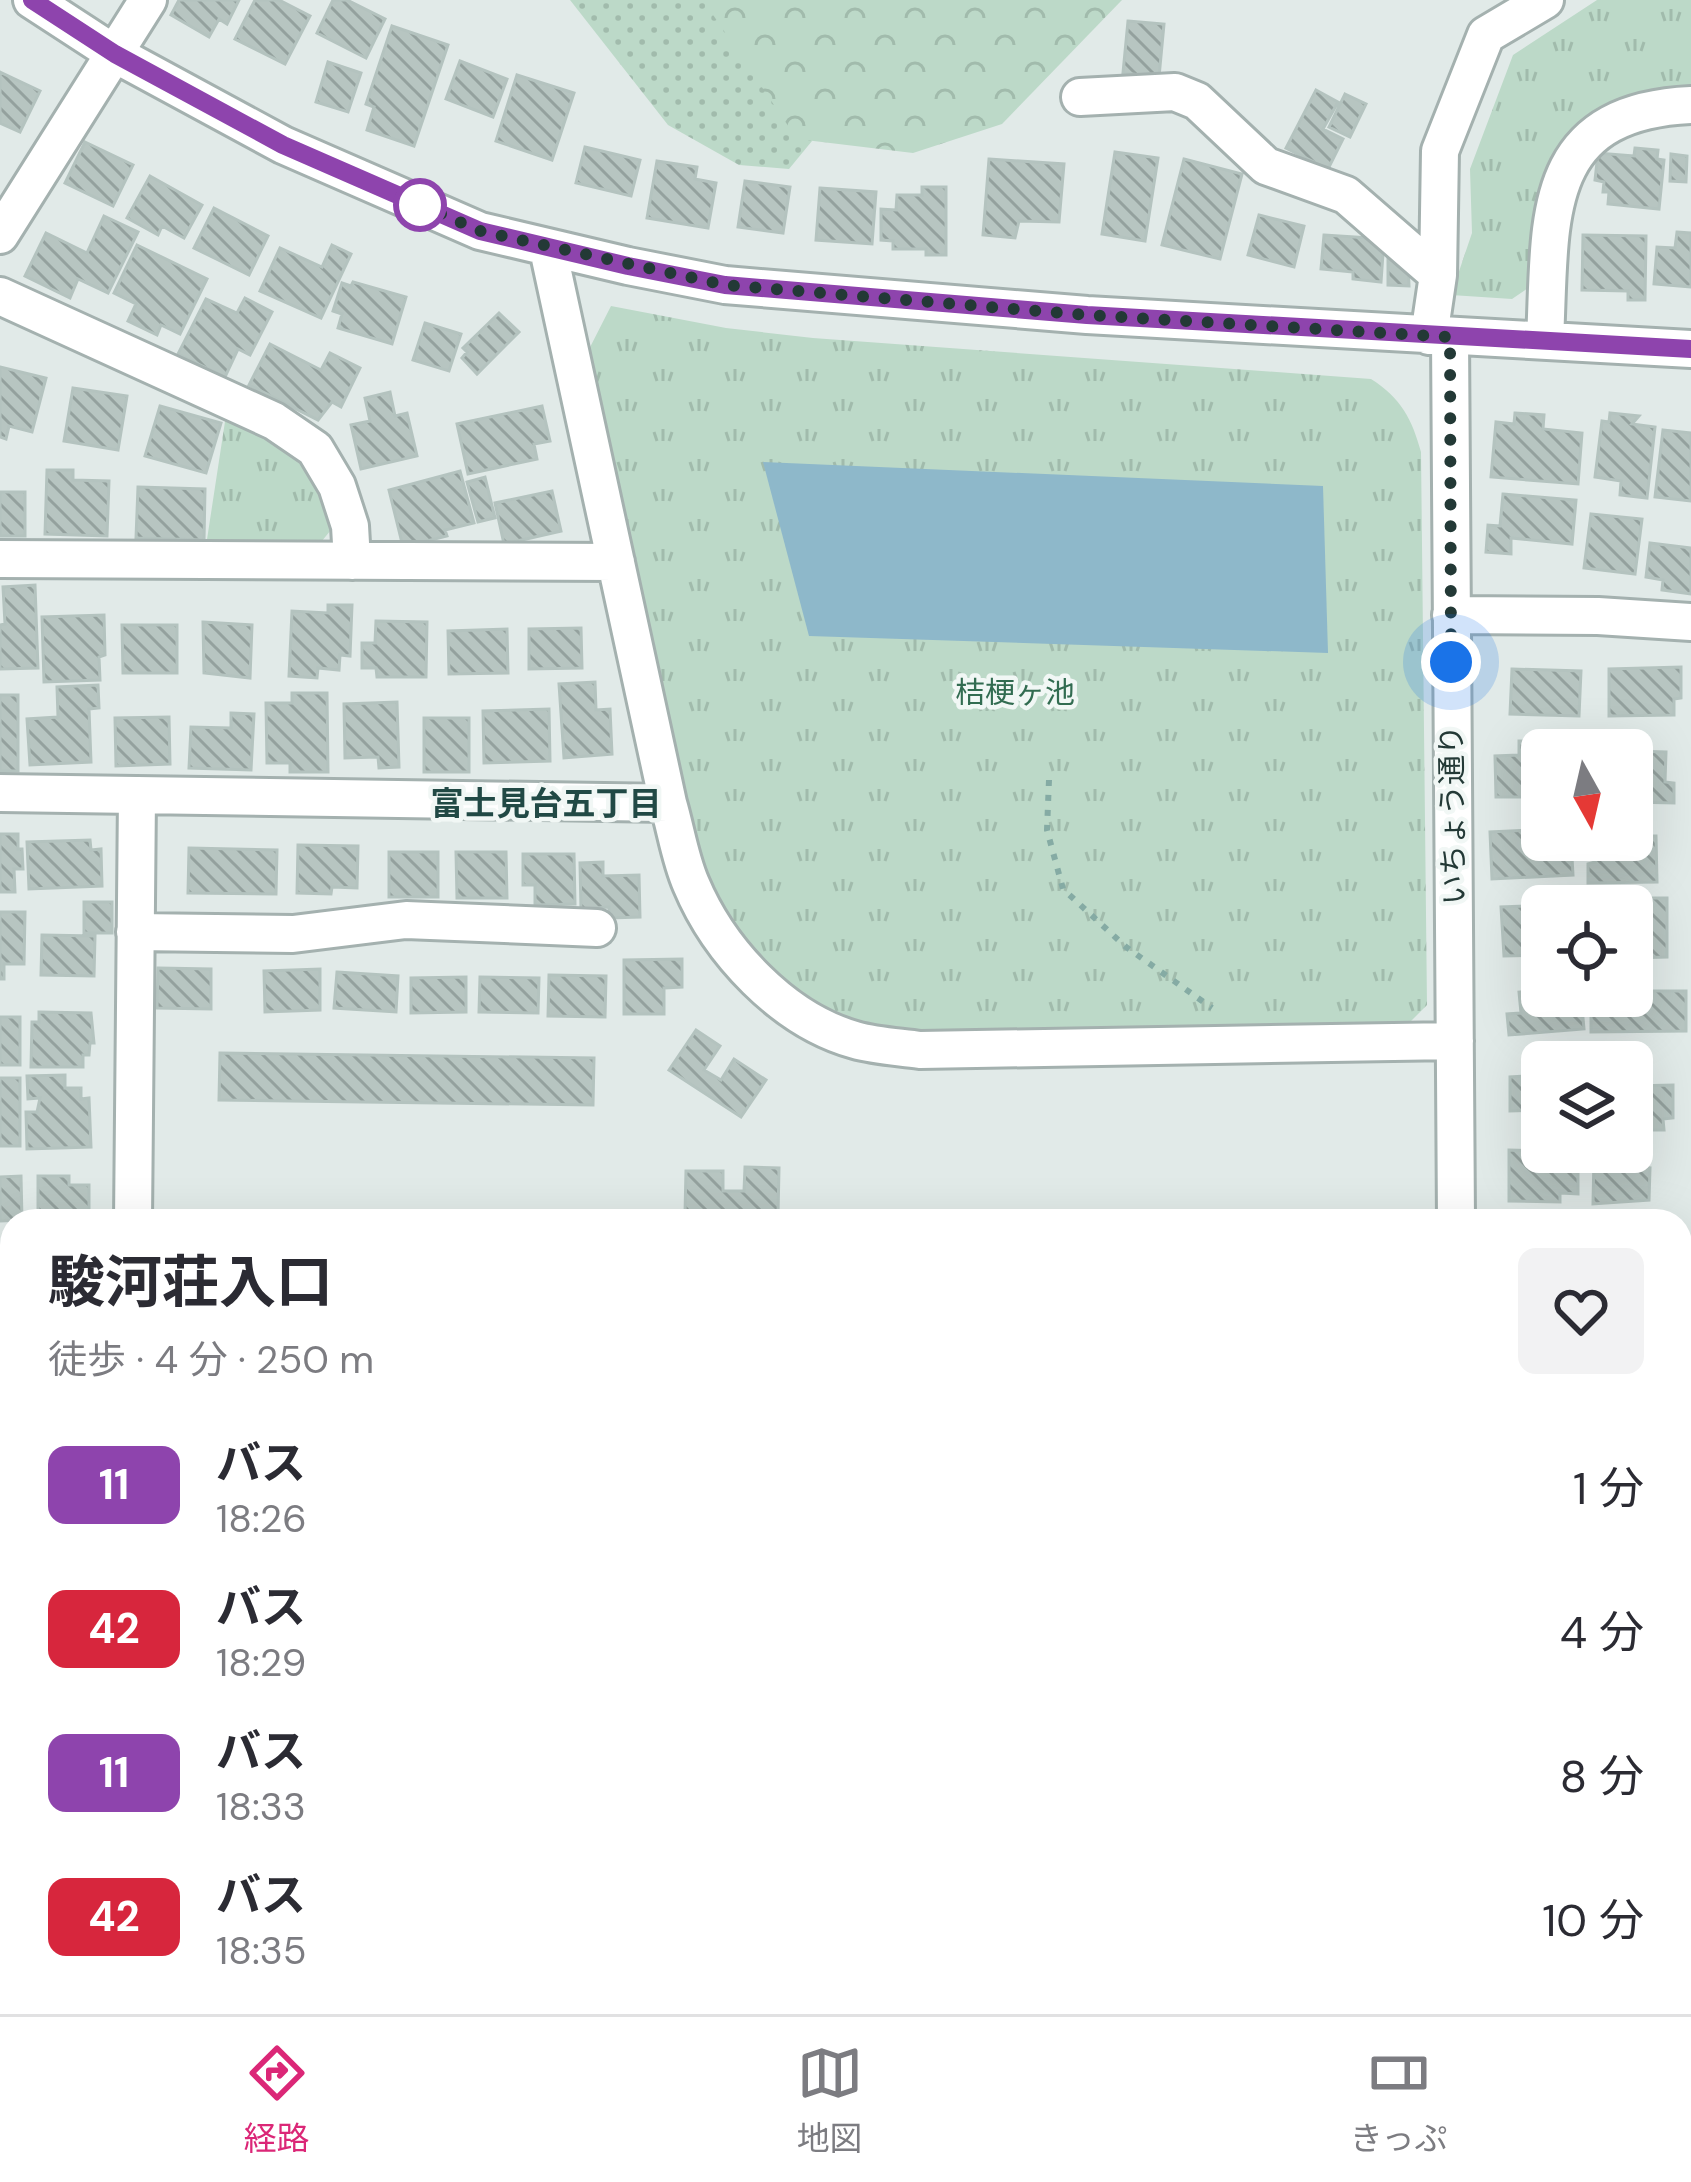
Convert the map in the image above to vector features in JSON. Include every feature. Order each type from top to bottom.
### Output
[{"type":"street","points":[[32,0],[115,54],[283,145],[480,231],[548,249],[725,285],[1087,315],[1691,349]]},
{"type":"street","points":[[0,235],[148,0]]},
{"type":"street","name":"いちょう通り","points":[[1456,1209],[1451,615],[1438,275],[1441,151],[1486,35],[1545,0]]},
{"type":"street","points":[[1080,97],[1175,92],[1197,101],[1266,166],[1346,195],[1438,275]]},
{"type":"street","points":[[1545,340],[1551,220],[1560,178],[1608,123],[1654,107],[1691,105]]},
{"type":"street","points":[[548,249],[668,803],[690,882],[715,929],[748,971],[788,1005],[854,1040],[920,1050],[1455,1041]]},
{"type":"street","points":[[0,296],[274,421],[315,449],[344,506],[352,561]]},
{"type":"street","points":[[0,559],[616,562]]},
{"type":"street","points":[[1451,615],[1691,622]]},
{"type":"street","points":[[0,793],[668,803]]},
{"type":"street","points":[[133,1209],[136,795]]},
{"type":"street","points":[[136,932],[293,934],[406,920],[597,928]]},
{"type":"path","points":[[1049,780],[1047,830],[1063,889],[1126,947],[1217,1012]]},
{"type":"green space","points":[[570,0],[705,0],[812,141],[789,169],[739,165],[668,125]]},
{"type":"green space","points":[[703,0],[1122,0],[1002,124],[913,153],[797,139]]},
{"type":"green space","points":[[1597,0],[1691,0],[1691,90],[1636,94],[1585,119],[1572,132],[1558,162],[1534,284],[1512,299],[1451,295],[1472,233],[1470,169],[1513,55]]},
{"type":"green space","name":"桔梗ヶ池","points":[[611,306],[726,328],[813,338],[1371,379],[1390,394],[1409,419],[1421,452],[1427,1005],[1406,1026],[924,1035],[847,1019],[792,989],[747,943],[704,879],[583,361]]},
{"type":"green space","points":[[226,415],[248,424],[306,463],[335,525],[317,547],[206,546]]},
{"type":"water","points":[[763,462],[1323,486],[1328,653],[809,636]]},
{"type":"building","points":[[179,0],[239,0],[227,24],[219,19],[209,37],[171,15]]},
{"type":"building","points":[[255,0],[279,0],[310,16],[285,64],[235,39]]},
{"type":"building","points":[[333,0],[347,0],[385,19],[366,58],[317,33]]},
{"type":"building","points":[[1128,21],[1164,24],[1159,77],[1123,73]]},
{"type":"building","points":[[392,26],[448,45],[414,146],[367,130],[374,107],[366,104]]},
{"type":"building","points":[[460,61],[507,79],[493,117],[446,99]]},
{"type":"building","points":[[328,62],[361,73],[348,112],[316,102]]},
{"type":"building","points":[[0,72],[40,91],[20,132],[0,123]]},
{"type":"building","points":[[517,75],[574,93],[552,160],[496,141]]},
{"type":"building","points":[[1316,90],[1338,102],[1323,129],[1343,139],[1328,169],[1286,148]]},
{"type":"building","points":[[1345,94],[1366,104],[1350,137],[1329,127]]},
{"type":"building","points":[[85,142],[133,165],[113,206],[65,183]]},
{"type":"building","points":[[585,147],[640,160],[631,196],[576,183]]},
{"type":"building","points":[[1635,148],[1658,150],[1657,159],[1664,160],[1659,209],[1608,204],[1604,182],[1595,180],[1598,153],[1634,156]]},
{"type":"building","points":[[1115,152],[1158,158],[1145,241],[1102,234]]},
{"type":"building","points":[[1671,154],[1687,156],[1686,182],[1670,181]]},
{"type":"building","points":[[989,159],[1064,164],[1059,222],[1019,221],[1015,238],[983,235]]},
{"type":"building","points":[[1184,159],[1242,174],[1220,259],[1162,245]]},
{"type":"building","points":[[657,161],[697,167],[695,179],[716,183],[708,228],[647,218]]},
{"type":"building","points":[[150,176],[202,205],[184,238],[162,226],[158,235],[127,218]]},
{"type":"building","points":[[745,181],[790,187],[783,233],[738,227]]},
{"type":"building","points":[[922,187],[946,187],[946,255],[926,255],[926,249],[893,249],[893,241],[881,240],[881,209],[896,210],[897,195],[922,195]]},
{"type":"building","points":[[820,188],[876,192],[872,244],[816,240]]},
{"type":"building","points":[[214,208],[268,236],[249,275],[194,248]]},
{"type":"building","points":[[1259,215],[1304,226],[1294,267],[1248,255]]},
{"type":"building","points":[[104,216],[138,232],[108,293],[78,279],[70,298],[25,276],[46,233],[87,253]]},
{"type":"building","points":[[1677,232],[1691,233],[1691,287],[1654,284],[1657,247],[1675,248]]},
{"type":"building","points":[[1324,235],[1384,239],[1381,282],[1353,279],[1353,272],[1321,269]]},
{"type":"building","points":[[1583,235],[1646,236],[1645,300],[1628,300],[1628,291],[1582,290]]},
{"type":"building","points":[[137,245],[207,279],[180,334],[161,325],[157,335],[128,321],[136,304],[114,293]]},
{"type":"building","points":[[332,245],[351,254],[321,318],[260,291],[280,248],[322,267]]},
{"type":"building","points":[[1388,249],[1408,260],[1409,286],[1388,285]]},
{"type":"building","points":[[353,282],[406,297],[392,344],[338,328],[342,314],[333,311],[342,283],[351,286]]},
{"type":"building","points":[[245,298],[272,312],[250,355],[238,349],[225,377],[178,354],[206,299],[237,313]]},
{"type":"building","points":[[499,313],[519,332],[477,374],[462,358],[467,352],[463,348]]},
{"type":"building","points":[[425,323],[461,334],[449,371],[413,360]]},
{"type":"building","points":[[270,344],[321,370],[330,353],[360,368],[341,407],[332,402],[318,420],[249,385]]},
{"type":"building","points":[[0,367],[46,378],[32,432],[9,426],[6,439],[0,437]]},
{"type":"building","points":[[73,388],[127,396],[118,450],[64,441]]},
{"type":"building","points":[[390,392],[395,416],[407,413],[417,456],[361,469],[351,425],[370,421],[365,398]]},
{"type":"building","points":[[160,406],[221,423],[206,473],[145,456]]},
{"type":"building","points":[[542,406],[550,441],[534,444],[537,459],[468,474],[457,424]]},
{"type":"building","points":[[1515,413],[1544,415],[1543,429],[1582,433],[1578,484],[1491,477],[1496,422],[1514,424]]},
{"type":"building","points":[[1610,413],[1639,416],[1632,424],[1655,427],[1647,498],[1620,495],[1621,481],[1595,477],[1602,421],[1609,422]]},
{"type":"building","points":[[1663,430],[1691,433],[1691,501],[1655,497]]},
{"type":"building","points":[[47,470],[73,470],[73,480],[109,481],[107,536],[45,534]]},
{"type":"building","points":[[460,471],[474,523],[445,530],[447,536],[403,547],[389,490]]},
{"type":"building","points":[[485,477],[495,518],[478,522],[467,482]]},
{"type":"building","points":[[138,487],[205,489],[204,540],[136,538]]},
{"type":"building","points":[[552,491],[561,531],[504,544],[495,503]]},
{"type":"building","points":[[0,492],[25,492],[25,536],[0,536]]},
{"type":"building","points":[[1503,494],[1576,500],[1572,544],[1511,538],[1511,554],[1486,552],[1488,525],[1500,526]]},
{"type":"building","points":[[1591,514],[1642,519],[1635,574],[1584,568]]},
{"type":"building","points":[[1650,543],[1691,548],[1691,594],[1662,590],[1663,580],[1646,577]]},
{"type":"building","points":[[35,585],[38,668],[0,669],[3,587]]},
{"type":"building","points":[[328,605],[352,605],[350,656],[340,655],[339,670],[318,668],[317,678],[289,676],[292,611],[328,613]]},
{"type":"building","points":[[104,615],[100,680],[44,682],[42,617]]},
{"type":"building","points":[[376,621],[427,622],[426,677],[377,677],[376,668],[362,668],[362,643],[375,643]]},
{"type":"building","points":[[203,622],[252,625],[250,678],[204,673]]},
{"type":"building","points":[[122,625],[177,625],[177,673],[123,673]]},
{"type":"building","points":[[581,628],[582,668],[529,669],[529,629]]},
{"type":"building","points":[[507,629],[508,673],[449,674],[448,631]]},
{"type":"building","points":[[1681,667],[1681,698],[1674,699],[1674,715],[1609,716],[1609,669]]},
{"type":"building","points":[[1512,669],[1581,671],[1579,716],[1510,714]]},
{"type":"building","points":[[595,682],[596,710],[610,709],[612,754],[564,758],[559,684]]},
{"type":"building","points":[[98,685],[99,708],[89,709],[91,762],[30,765],[27,719],[58,717],[57,687]]},
{"type":"building","points":[[292,693],[327,693],[328,772],[290,772],[290,763],[267,763],[266,703],[292,703]]},
{"type":"building","points":[[0,695],[18,695],[18,771],[0,771]]},
{"type":"building","points":[[397,702],[399,767],[379,768],[378,757],[345,758],[344,704]]},
{"type":"building","points":[[549,709],[550,761],[484,763],[483,711]]},
{"type":"building","points":[[231,713],[254,714],[251,770],[189,768],[191,727],[231,728]]},
{"type":"building","points":[[169,717],[170,764],[116,766],[115,718]]},
{"type":"building","points":[[424,718],[469,718],[469,772],[424,772]]},
{"type":"building","points":[[1521,741],[1521,797],[1496,797],[1495,756],[1519,755]]},
{"type":"building","points":[[1653,752],[1666,752],[1665,782],[1674,783],[1674,803],[1653,802]]},
{"type":"building","points":[[1521,830],[1521,861],[1572,861],[1573,875],[1492,879],[1490,832]]},
{"type":"building","points":[[0,834],[18,834],[18,849],[22,849],[23,869],[14,869],[15,892],[0,892]]},
{"type":"building","points":[[1656,836],[1657,882],[1588,883],[1588,864],[1653,861]]},
{"type":"building","points":[[90,840],[91,850],[101,849],[102,886],[29,889],[27,842]]},
{"type":"building","points":[[298,845],[358,846],[357,888],[332,887],[331,894],[297,893]]},
{"type":"building","points":[[189,848],[277,850],[276,894],[188,893]]},
{"type":"building","points":[[389,852],[438,852],[438,897],[389,897]]},
{"type":"building","points":[[456,852],[506,852],[507,898],[457,898]]},
{"type":"building","points":[[523,854],[574,854],[575,904],[535,905],[535,885],[523,885]]},
{"type":"building","points":[[603,862],[603,876],[639,875],[640,917],[609,918],[609,907],[581,909],[580,863]]},
{"type":"building","points":[[1653,898],[1667,898],[1667,957],[1653,957]]},
{"type":"building","points":[[84,902],[112,902],[112,933],[84,933]]},
{"type":"building","points":[[1521,906],[1521,956],[1504,956],[1501,907]]},
{"type":"building","points":[[0,912],[25,912],[24,964],[4,964],[4,979],[0,979]]},
{"type":"building","points":[[42,935],[95,936],[94,976],[41,975]]},
{"type":"building","points":[[682,959],[682,987],[664,988],[664,1014],[624,1014],[624,960]]},
{"type":"building","points":[[158,968],[211,969],[211,1009],[157,1008]]},
{"type":"building","points":[[320,969],[320,1010],[265,1012],[264,971]]},
{"type":"building","points":[[337,972],[398,976],[396,1012],[334,1008]]},
{"type":"building","points":[[549,975],[606,976],[605,1017],[548,1016]]},
{"type":"building","points":[[466,977],[466,1012],[411,1013],[411,978]]},
{"type":"building","points":[[480,977],[539,978],[538,1013],[479,1012]]},
{"type":"building","points":[[1653,991],[1686,991],[1686,1031],[1591,1032],[1591,1017],[1653,1017]]},
{"type":"building","points":[[39,1012],[91,1013],[94,1043],[90,1043],[89,1055],[83,1055],[83,1067],[31,1067],[32,1022],[39,1022]]},
{"type":"building","points":[[1507,1014],[1583,1017],[1584,1029],[1509,1035]]},
{"type":"building","points":[[0,1017],[20,1017],[20,1065],[0,1065]]},
{"type":"building","points":[[696,1030],[720,1046],[704,1070],[721,1080],[734,1059],[766,1080],[741,1117],[669,1070]]},
{"type":"building","points":[[220,1053],[594,1058],[593,1105],[219,1100]]},
{"type":"building","points":[[65,1075],[65,1088],[81,1088],[81,1099],[89,1098],[91,1147],[27,1149],[26,1112],[37,1112],[40,1098],[28,1099],[27,1076]]},
{"type":"building","points":[[1521,1076],[1521,1111],[1510,1111],[1510,1077]]},
{"type":"building","points":[[0,1078],[20,1078],[20,1146],[0,1146]]},
{"type":"building","points":[[1653,1085],[1673,1085],[1673,1118],[1663,1119],[1664,1130],[1653,1130]]},
{"type":"building","points":[[1509,1150],[1521,1150],[1521,1173],[1578,1173],[1578,1194],[1560,1193],[1560,1202],[1509,1201]]},
{"type":"building","points":[[745,1167],[779,1168],[778,1209],[685,1209],[686,1171],[723,1171],[723,1191],[744,1191]]},
{"type":"building","points":[[1594,1173],[1650,1173],[1649,1200],[1593,1204]]},
{"type":"building","points":[[21,1176],[22,1209],[0,1209],[0,1177]]},
{"type":"building","points":[[38,1176],[69,1176],[69,1185],[89,1185],[89,1209],[38,1209]]},
{"type":"bus line","name":"11","points":[[32,0],[115,54],[283,145],[480,231],[628,266],[725,285],[1087,315],[1691,349]]},
{"type":"district","name":"富士見台五丁目","points":[[546,803]]},
{"type":"route","points":[[420,205],[401,196],[480,231],[725,285],[1087,315],[1450,337],[1451,662]]}]
